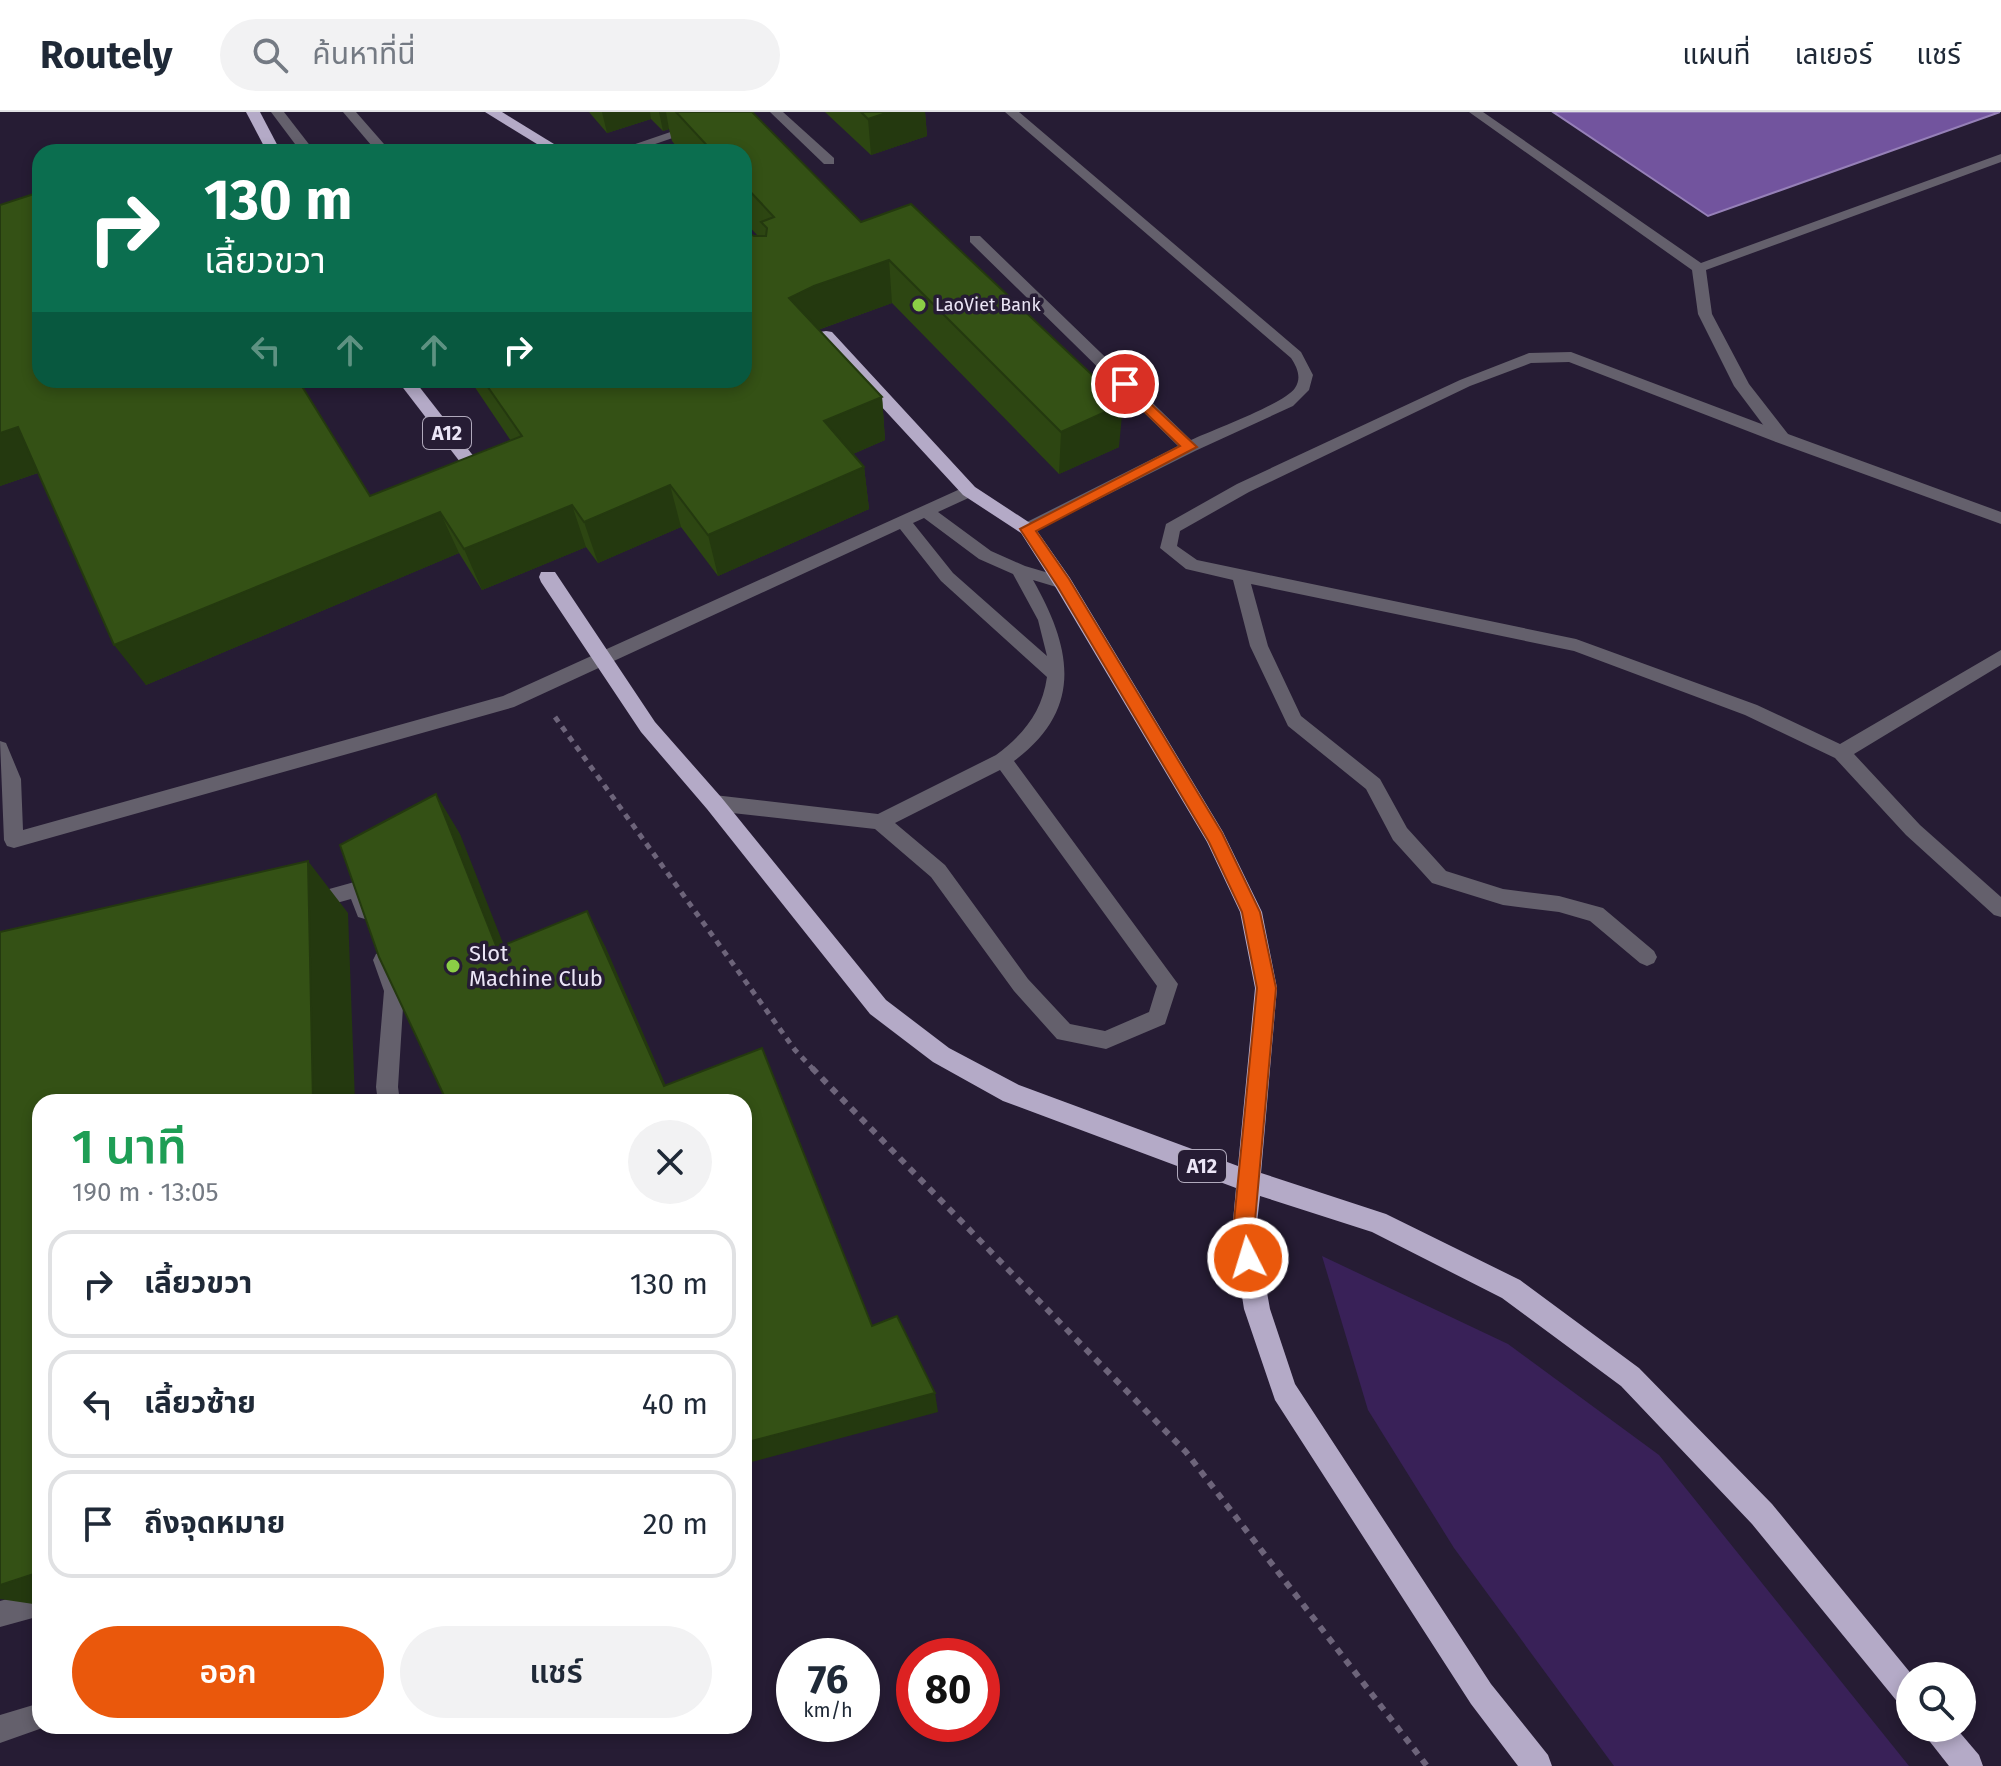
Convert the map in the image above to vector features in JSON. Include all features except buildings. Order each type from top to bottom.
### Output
[{"type":"highway","points":[[253,112],[270,144]]},
{"type":"highway","points":[[492,112],[546,144]]},
{"type":"highway","name":"A12","points":[[826,336],[969,491],[1027,529],[1063,583],[1216,838],[1251,912],[1266,988],[1244,1232],[1257,1309],[1284,1391],[1481,1694],[1537,1766]]},
{"type":"highway","name":"A12","points":[[411,388],[488,487]]},
{"type":"highway","name":"A12","points":[[548,577],[648,727],[714,803],[878,1007],[941,1055],[1011,1093],[1248,1181],[1377,1222],[1511,1289],[1630,1377],[1762,1514],[1896,1678]]},
{"type":"highway","points":[[1948,1742],[1968,1766]]},
{"type":"street","points":[[277,112],[302,144]]},
{"type":"street","points":[[349,112],[377,144]]},
{"type":"street","points":[[644,144],[742,112]]},
{"type":"street","points":[[776,112],[829,161]]},
{"type":"street","points":[[1011,112],[1304,365],[1306,385],[1299,395],[1027,529]]},
{"type":"street","points":[[1475,112],[1699,268],[1705,314],[1742,386],[1782,438]]},
{"type":"street","points":[[1699,268],[2001,158]]},
{"type":"street","points":[[975,239],[1189,447]]},
{"type":"street","points":[[2001,518],[1571,357],[1529,358],[1465,383],[1256,481],[1172,528],[1168,548],[1192,565],[1576,645],[1751,710],[1841,753],[1913,830],[2001,909]]},
{"type":"street","points":[[0,748],[12,779],[7,842],[537,692],[969,491]]},
{"type":"street","points":[[926,511],[985,555],[1019,570],[1063,583]]},
{"type":"street","points":[[903,522],[947,577],[1057,676]]},
{"type":"street","points":[[714,803],[880,822],[1025,746],[1049,710],[1057,676],[1052,635],[1019,570]]},
{"type":"street","points":[[1240,576],[1259,646],[1294,721],[1373,784],[1400,834],[1439,877],[1503,897],[1559,904],[1596,914],[1647,957]]},
{"type":"street","points":[[1841,753],[2001,657]]},
{"type":"street","points":[[880,822],[938,871],[1021,985],[1064,1032],[1106,1040],[1158,1018],[1168,984],[1003,760]]},
{"type":"street","points":[[297,905],[358,889],[394,991],[388,1094]]},
{"type":"street","points":[[0,1614],[32,1605]]},
{"type":"street","points":[[0,1729],[32,1719]]},
{"type":"path","points":[[537,692],[795,1050],[1186,1452],[1427,1766]]},
{"type":"shaded area","points":[[1553,112],[2000,112],[1708,216]]},
{"type":"shaded area","points":[[1322,1256],[1508,1344],[1659,1455],[1909,1766],[1614,1766],[1454,1548],[1368,1410]]},
{"type":"place","name":"LaoViet Bank","points":[[919,305]]},
{"type":"place","name":"Slot Machine Club","points":[[453,966]]},
{"type":"route","points":[[1125,384],[1189,447],[1027,529],[1063,583],[1216,838],[1251,912],[1266,988],[1244,1232],[1248,1258]]}]
